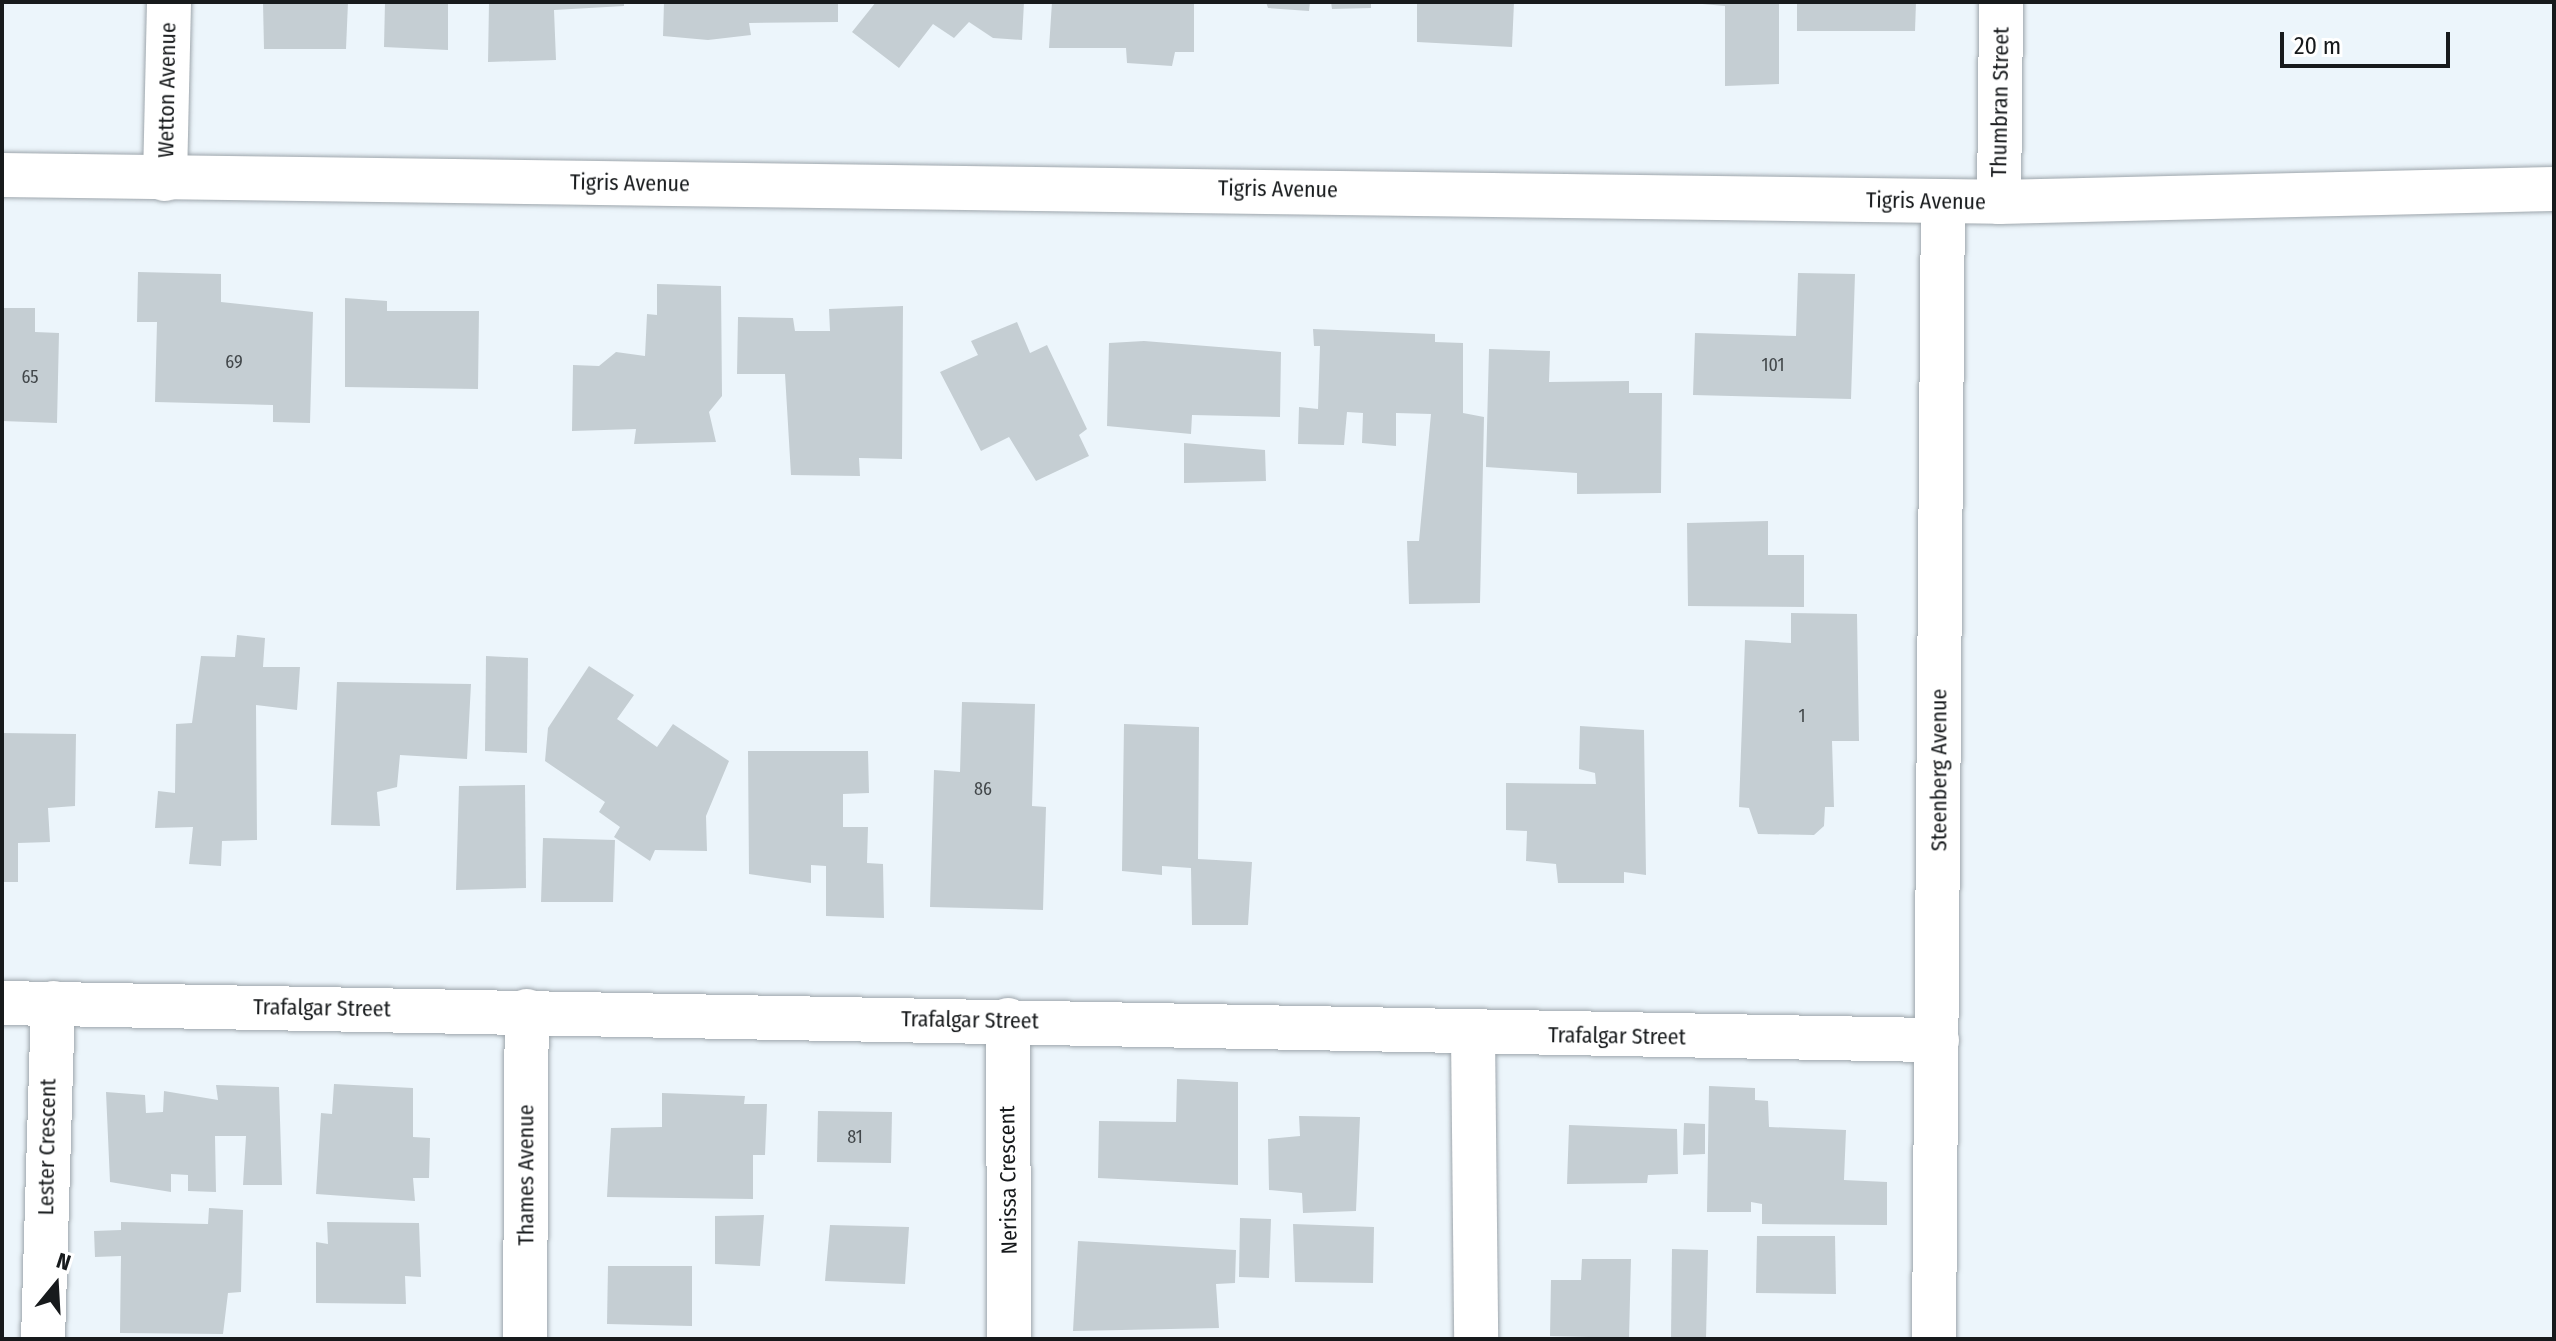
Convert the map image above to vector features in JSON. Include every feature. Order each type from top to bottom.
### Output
[{"type":"street","name":"Wetton Avenue","points":[[165,179],[169,2]]},
{"type":"street","name":"Thumbran Street","points":[[1999,202],[2001,2]]},
{"type":"street","name":"Tigris Avenue","points":[[2,175],[1999,202],[2554,189]]},
{"type":"street","name":"Steenberg Avenue","points":[[1934,1339],[1943,201]]},
{"type":"street","name":"Trafalgar Street","points":[[2,1003],[1008,1020],[1473,1034],[1937,1040]]},
{"type":"street","name":"Lester Crescent","points":[[43,1339],[53,1003]]},
{"type":"street","name":"Thames Avenue","points":[[525,1339],[527,1011]]},
{"type":"street","name":"Nerissa Crescent","points":[[1008,1020],[1009,1339]]},
{"type":"street","points":[[1473,1034],[1476,1339]]},
{"type":"building","points":[[263,2],[348,2],[346,49],[264,49]]},
{"type":"building","points":[[385,2],[448,2],[448,50],[384,47]]},
{"type":"building","points":[[489,2],[624,2],[624,6],[554,10],[556,60],[488,62]]},
{"type":"building","points":[[664,2],[838,2],[838,22],[749,23],[751,35],[708,40],[663,36]]},
{"type":"building","points":[[876,2],[1024,2],[1022,40],[993,38],[969,22],[954,38],[933,24],[899,68],[852,32]]},
{"type":"building","points":[[1052,2],[1194,2],[1194,52],[1175,52],[1172,66],[1127,63],[1126,48],[1049,48]]},
{"type":"building","points":[[1266,2],[1310,2],[1309,11],[1268,8]]},
{"type":"building","points":[[1331,2],[1371,2],[1371,8],[1332,9]]},
{"type":"building","points":[[1417,2],[1514,2],[1512,47],[1417,42]]},
{"type":"building","points":[[1680,2],[1779,2],[1779,84],[1725,86],[1725,6]]},
{"type":"building","points":[[1797,2],[1916,2],[1915,31],[1797,31]]},
{"type":"building","points":[[138,272],[221,274],[221,302],[313,312],[310,423],[273,422],[273,405],[155,402],[157,322],[137,322]]},
{"type":"building","points":[[1798,273],[1855,274],[1851,399],[1693,395],[1695,333],[1796,336]]},
{"type":"building","points":[[657,284],[721,286],[722,396],[709,412],[716,442],[634,444],[636,429],[572,431],[573,365],[599,366],[616,352],[645,356],[647,314],[657,315]]},
{"type":"building","points":[[345,298],[387,301],[387,311],[479,311],[478,389],[345,387]]},
{"type":"building","points":[[903,306],[902,459],[859,458],[860,476],[791,475],[785,374],[737,374],[738,317],[793,318],[795,331],[830,331],[829,309]]},
{"type":"building","points":[[2,308],[35,308],[35,332],[59,333],[57,423],[2,421]]},
{"type":"building","points":[[1017,322],[1030,353],[1047,345],[1087,429],[1079,435],[1089,456],[1036,481],[1009,437],[981,451],[940,372],[978,355],[971,341]]},
{"type":"building","points":[[1313,329],[1435,334],[1435,342],[1463,343],[1463,413],[1484,417],[1480,603],[1409,604],[1407,541],[1419,541],[1431,414],[1396,413],[1396,446],[1362,443],[1363,413],[1347,412],[1344,445],[1298,444],[1299,407],[1318,409],[1320,346],[1314,346]]},
{"type":"building","points":[[1144,341],[1281,352],[1280,417],[1192,415],[1191,434],[1107,426],[1109,343]]},
{"type":"building","points":[[1489,349],[1550,351],[1549,382],[1629,381],[1629,393],[1662,393],[1661,493],[1577,494],[1577,473],[1486,467]]},
{"type":"building","points":[[1184,443],[1265,450],[1266,481],[1184,483]]},
{"type":"building","points":[[1768,521],[1768,555],[1804,555],[1804,607],[1688,606],[1687,523]]},
{"type":"building","points":[[1791,613],[1857,614],[1859,741],[1832,741],[1834,807],[1825,807],[1824,826],[1814,835],[1758,834],[1749,808],[1739,807],[1745,640],[1791,643]]},
{"type":"building","points":[[237,635],[265,638],[263,667],[300,667],[297,710],[256,705],[257,840],[222,841],[221,866],[189,864],[193,827],[155,828],[158,791],[175,793],[176,724],[192,723],[201,656],[235,657]]},
{"type":"building","points":[[486,656],[528,658],[527,753],[485,751]]},
{"type":"building","points":[[589,666],[634,695],[617,719],[657,747],[673,724],[729,761],[706,816],[707,851],[655,850],[650,861],[614,837],[620,827],[599,812],[605,802],[545,761],[548,728]]},
{"type":"building","points":[[337,682],[471,684],[467,759],[400,755],[397,787],[377,792],[380,826],[331,825]]},
{"type":"building","points":[[962,702],[1035,704],[1032,806],[1046,807],[1043,910],[930,907],[934,770],[960,772]]},
{"type":"building","points":[[1124,724],[1199,727],[1198,859],[1252,862],[1248,925],[1192,925],[1191,868],[1162,866],[1162,875],[1122,871]]},
{"type":"building","points":[[1580,726],[1644,730],[1646,875],[1624,872],[1624,883],[1558,883],[1556,864],[1526,861],[1527,831],[1506,830],[1506,783],[1596,784],[1595,773],[1579,769]]},
{"type":"building","points":[[2,733],[76,734],[75,806],[48,808],[50,842],[18,843],[18,882],[2,882]]},
{"type":"building","points":[[748,751],[868,751],[869,793],[843,794],[843,827],[868,827],[867,863],[883,864],[884,918],[826,916],[826,866],[811,865],[811,883],[749,874]]},
{"type":"building","points":[[525,785],[526,888],[456,890],[459,786]]},
{"type":"building","points":[[543,838],[615,840],[613,902],[541,902]]},
{"type":"building","points":[[1177,1079],[1238,1082],[1238,1185],[1098,1178],[1099,1121],[1176,1122]]},
{"type":"building","points":[[334,1084],[413,1088],[413,1137],[430,1138],[429,1178],[413,1178],[415,1201],[316,1194],[321,1113],[332,1114]]},
{"type":"building","points":[[216,1085],[279,1087],[282,1185],[243,1185],[246,1136],[215,1136],[216,1192],[188,1191],[188,1175],[171,1174],[171,1192],[110,1182],[106,1092],[145,1095],[146,1113],[163,1112],[164,1091],[218,1100]]},
{"type":"building","points":[[1709,1086],[1755,1088],[1755,1100],[1768,1101],[1769,1127],[1846,1130],[1844,1180],[1887,1182],[1887,1225],[1762,1224],[1762,1204],[1751,1202],[1751,1212],[1707,1212]]},
{"type":"building","points":[[662,1093],[745,1096],[744,1104],[767,1104],[765,1155],[753,1155],[753,1199],[607,1197],[611,1128],[662,1127]]},
{"type":"building","points":[[818,1111],[892,1112],[891,1163],[817,1162]]},
{"type":"building","points":[[1299,1116],[1360,1117],[1356,1211],[1303,1213],[1302,1193],[1269,1190],[1268,1139],[1300,1136]]},
{"type":"building","points":[[1684,1123],[1705,1124],[1705,1154],[1683,1155]]},
{"type":"building","points":[[1569,1125],[1677,1129],[1678,1174],[1648,1175],[1647,1183],[1567,1184]]},
{"type":"building","points":[[209,1208],[243,1210],[241,1292],[228,1293],[223,1334],[120,1333],[121,1256],[95,1257],[94,1231],[121,1230],[121,1222],[208,1224]]},
{"type":"building","points":[[764,1215],[760,1266],[715,1264],[715,1216]]},
{"type":"building","points":[[1240,1218],[1271,1219],[1269,1278],[1239,1277]]},
{"type":"building","points":[[327,1222],[419,1223],[421,1277],[405,1276],[406,1304],[316,1303],[316,1242],[328,1244]]},
{"type":"building","points":[[1293,1224],[1374,1227],[1373,1283],[1295,1282]]},
{"type":"building","points":[[830,1225],[909,1227],[905,1284],[825,1281]]},
{"type":"building","points":[[1757,1236],[1835,1236],[1836,1294],[1756,1293]]},
{"type":"building","points":[[1078,1241],[1236,1250],[1235,1283],[1216,1284],[1219,1328],[1073,1331]]},
{"type":"building","points":[[1672,1249],[1708,1250],[1706,1339],[1671,1339]]},
{"type":"building","points":[[1582,1259],[1631,1259],[1629,1338],[1550,1336],[1551,1280],[1581,1280]]},
{"type":"building","points":[[608,1266],[692,1266],[692,1326],[607,1324]]}]
